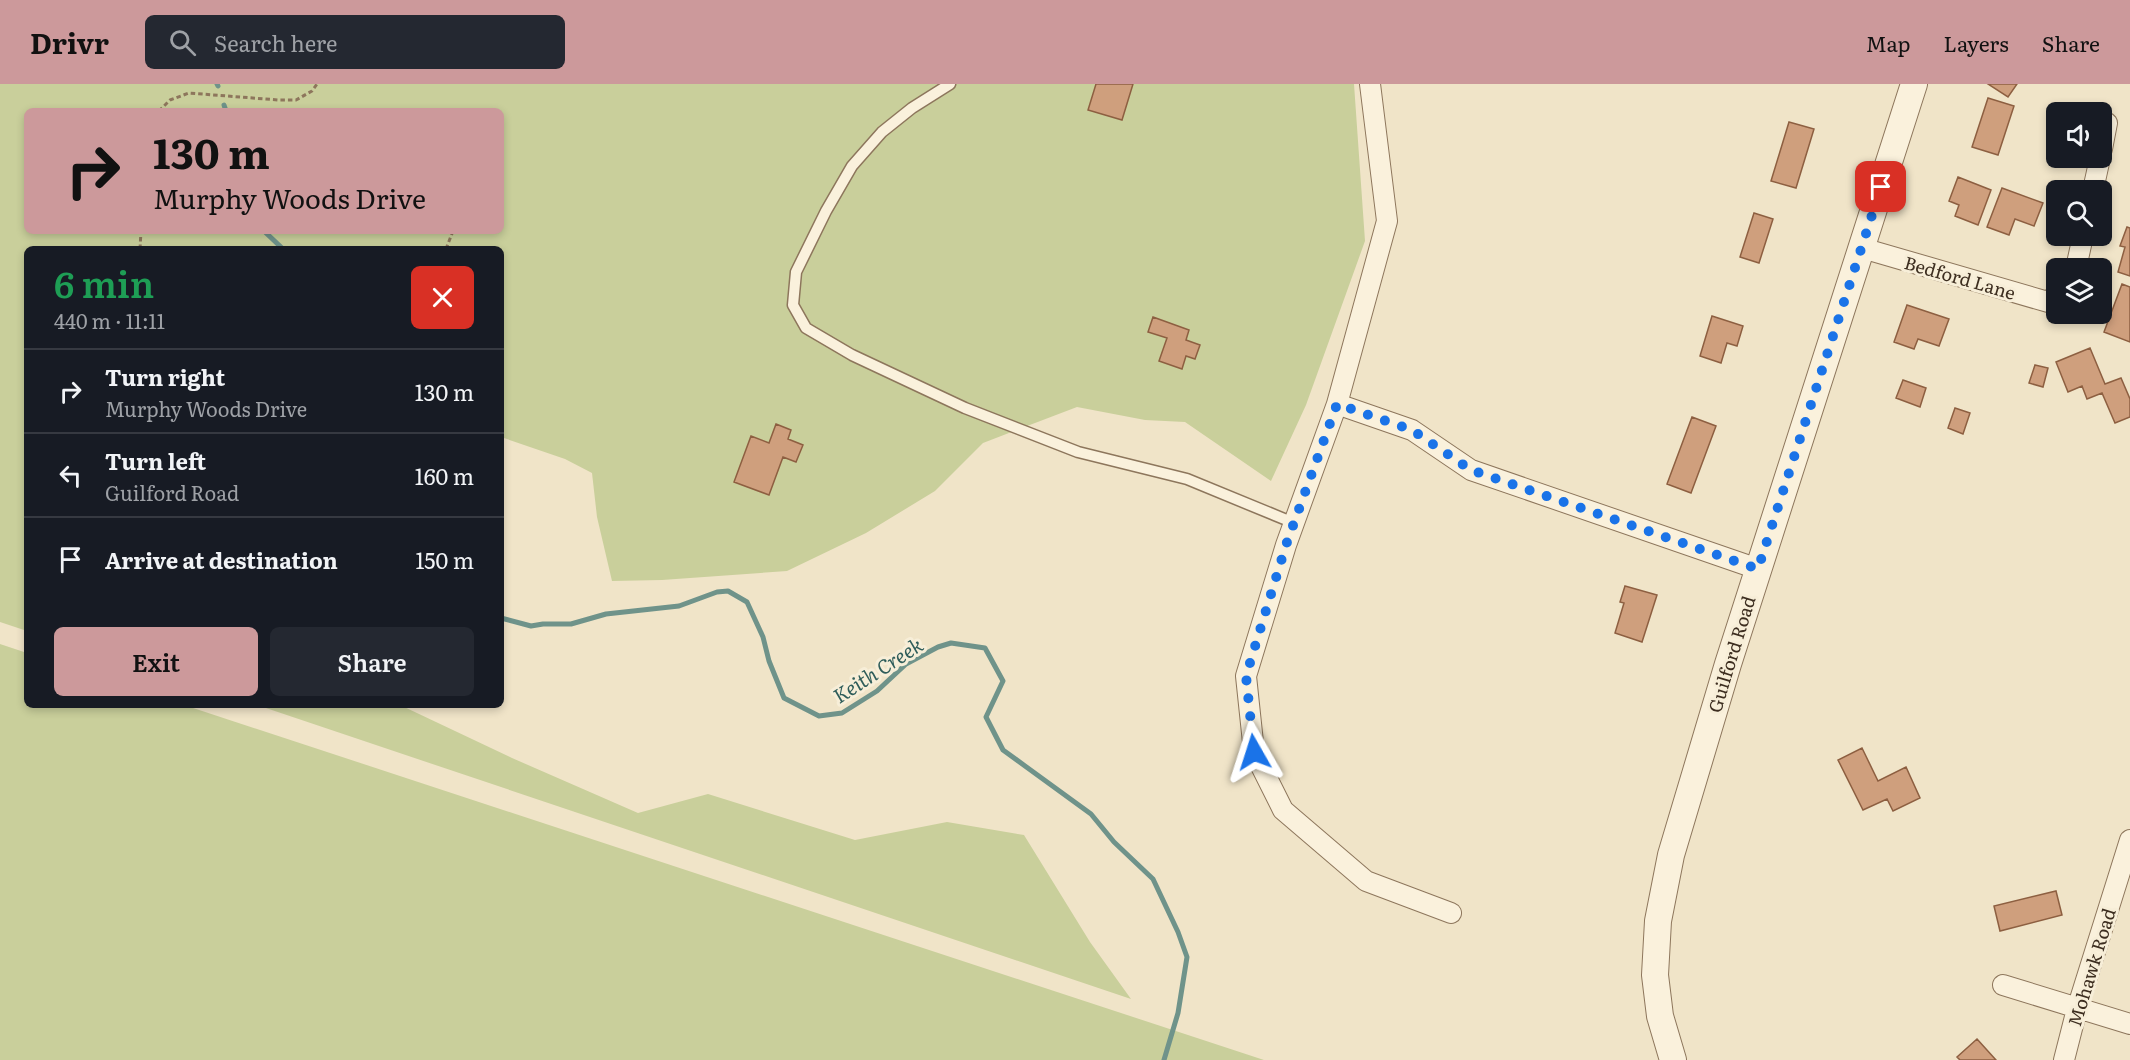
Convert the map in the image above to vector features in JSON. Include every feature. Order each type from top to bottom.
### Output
[{"type":"street","points":[[1370,84],[1387,221],[1337,404],[1294,523],[1246,676],[1254,752],[1283,810],[1366,881],[1450,913]]},
{"type":"street","name":"Guilford Road","points":[[1673,1060],[1659,1016],[1656,975],[1658,921],[1671,855],[1758,569],[1914,84]]},
{"type":"street","name":"Bedford Lane","points":[[1862,248],[2046,301]]},
{"type":"street","points":[[1337,404],[1412,430],[1471,470],[1758,569]]},
{"type":"street","name":"Mohawk Road","points":[[2064,1060],[2077,1009],[2130,840]]},
{"type":"street","points":[[2003,985],[2130,1024]]},
{"type":"lane","points":[[950,84],[912,108],[882,132],[852,166],[796,272],[793,305],[806,328],[852,356],[965,408],[1078,452],[1187,479],[1294,523]]},
{"type":"path","points":[[162,108],[170,100],[189,93],[296,100],[312,91],[317,84]]},
{"type":"green space","points":[[0,84],[1354,84],[1365,241],[1306,405],[1271,481],[1185,422],[1145,420],[1077,407],[983,443],[935,491],[866,533],[787,571],[662,580],[612,581],[597,517],[592,473],[565,459],[504,438],[504,246],[24,246],[24,630],[0,622]]},
{"type":"green space","points":[[0,644],[24,652],[24,708],[193,708],[1264,1060],[0,1060]]},
{"type":"green space","points":[[266,708],[406,708],[512,758],[638,813],[708,794],[855,840],[947,822],[1024,835],[1090,942],[1131,999]]},
{"type":"building","points":[[1096,84],[1133,84],[1122,120],[1088,110]]},
{"type":"building","points":[[1988,84],[2017,84],[2008,97]]},
{"type":"building","points":[[1988,98],[2014,106],[1998,155],[1972,147]]},
{"type":"building","points":[[1789,122],[1814,129],[1796,188],[1771,181]]},
{"type":"building","points":[[1958,177],[1991,190],[1978,225],[1955,216],[1959,205],[1949,201]]},
{"type":"building","points":[[2002,188],[2043,203],[2034,226],[2015,219],[2009,235],[1987,227]]},
{"type":"building","points":[[1754,213],[1773,219],[1759,263],[1740,257]]},
{"type":"building","points":[[2127,227],[2130,228],[2130,276],[2118,272],[2125,247],[2120,246]]},
{"type":"building","points":[[2122,284],[2130,287],[2130,342],[2104,332],[2107,324],[2112,324],[2112,311]]},
{"type":"building","points":[[1907,305],[1949,319],[1939,346],[1918,339],[1914,349],[1894,342]]},
{"type":"building","points":[[1712,316],[1743,326],[1737,346],[1727,343],[1721,363],[1700,356]]},
{"type":"building","points":[[1153,317],[1189,330],[1186,340],[1200,345],[1195,359],[1186,356],[1182,369],[1159,361],[1167,338],[1148,332]]},
{"type":"building","points":[[2090,348],[2105,384],[2121,378],[2130,399],[2130,417],[2115,423],[2102,393],[2087,399],[2082,386],[2068,392],[2056,362]]},
{"type":"building","points":[[2035,365],[2048,368],[2043,387],[2029,383]]},
{"type":"building","points":[[1903,380],[1926,388],[1920,407],[1896,398]]},
{"type":"building","points":[[1955,408],[1970,413],[1963,434],[1948,428]]},
{"type":"building","points":[[1692,417],[1716,426],[1691,493],[1667,484]]},
{"type":"building","points":[[776,424],[791,430],[788,439],[803,445],[796,462],[783,457],[769,495],[734,482],[751,436],[769,443]]},
{"type":"building","points":[[1625,586],[1657,595],[1642,642],[1615,633],[1624,603],[1620,602]]},
{"type":"building","points":[[1862,748],[1878,781],[1906,767],[1920,798],[1893,811],[1887,799],[1863,810],[1838,760]]},
{"type":"building","points":[[2056,891],[2062,915],[2000,931],[1994,906]]},
{"type":"building","points":[[1977,1039],[1996,1060],[1960,1060],[1957,1057]]},
{"type":"waterway","name":"Keith Creek","points":[[267,234],[280,246]]},
{"type":"waterway","name":"Keith Creek","points":[[504,619],[531,626],[571,624],[606,614],[679,606],[717,592],[728,591],[747,602],[763,637],[769,661],[784,698],[819,716],[842,713],[877,691],[906,664],[938,647],[951,643],[985,648],[1003,681],[986,717],[1003,750],[1091,814],[1114,842],[1153,879],[1178,932],[1187,957],[1178,1013],[1164,1060]]},
{"type":"route","points":[[1254,752],[1246,676],[1286,545],[1337,404],[1412,430],[1471,470],[1758,569],[1881,187]]}]
